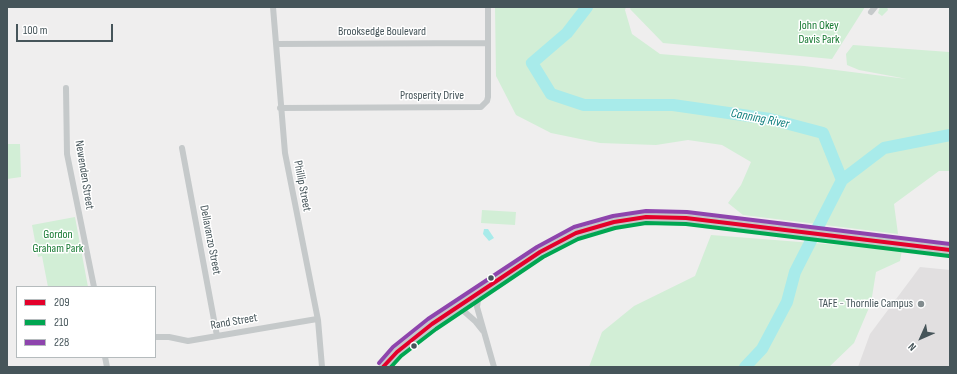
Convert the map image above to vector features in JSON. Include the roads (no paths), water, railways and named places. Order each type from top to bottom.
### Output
[{"type":"main road","points":[[385,365],[415,336],[479,292],[556,243],[576,233],[614,222],[646,217],[668,217],[894,243],[950,253]]},
{"type":"main road","points":[[940,250],[950,250]]},
{"type":"street","name":"Phillip Street","points":[[273,7],[280,108],[285,153],[318,319],[322,367]]},
{"type":"street","name":"Prosperity Drive","points":[[280,108],[480,107],[487,101],[488,97],[488,7]]},
{"type":"street","name":"Brooksedge Boulevard","points":[[276,44],[488,43]]},
{"type":"street","name":"Newenden Street","points":[[66,88],[67,154],[94,286]]},
{"type":"street","name":"Dellavanzo Street","points":[[182,148],[216,336]]},
{"type":"street","points":[[479,292],[477,307],[494,367]]},
{"type":"street","points":[[458,306],[475,321],[487,338]]},
{"type":"street","name":"Rand Street","points":[[156,338],[169,338],[188,341],[318,319]]},
{"type":"water","points":[[484,229],[488,229],[494,238],[489,241],[483,234]]},
{"type":"waterway","name":"Canning River","points":[[587,7],[567,33],[532,63],[551,94],[584,105],[673,105],[770,119],[823,133],[842,180],[795,272],[787,302],[762,349],[745,367]]},
{"type":"waterway","points":[[842,180],[884,148],[950,135]]},
{"type":"place","name":"TAFE - Thornlie Campus","points":[[921,304]]},
{"type":"park label","name":"John Okey Davis Park","points":[[819,33]]},
{"type":"park label","name":"Gordon Graham Park","points":[[58,242]]}]
